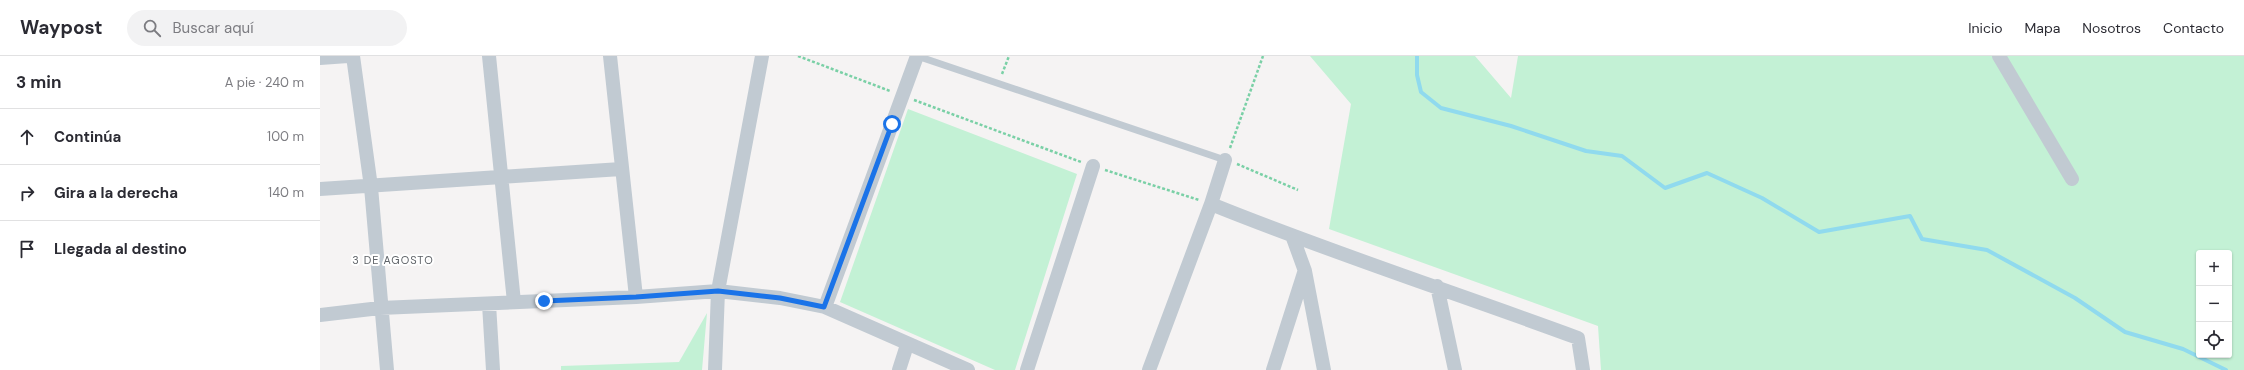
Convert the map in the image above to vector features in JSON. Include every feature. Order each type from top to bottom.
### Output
[{"type":"street","points":[[320,58],[348,56]]},
{"type":"street","points":[[353,56],[371,187],[380,308],[387,370]]},
{"type":"street","points":[[489,56],[500,177],[514,302]]},
{"type":"street","points":[[610,56],[636,297]]},
{"type":"street","points":[[715,370],[718,291],[762,56]]},
{"type":"street","points":[[824,307],[917,56]]},
{"type":"street","points":[[1999,56],[2072,179]]},
{"type":"street","points":[[1149,370],[1226,160]]},
{"type":"street","points":[[1027,370],[1093,166]]},
{"type":"street","points":[[320,189],[371,187],[621,169]]},
{"type":"street","points":[[1211,204],[1293,238],[1437,286],[1578,338],[1583,370]]},
{"type":"street","points":[[1293,238],[1305,271],[1324,370]]},
{"type":"street","points":[[1273,370],[1305,271]]},
{"type":"street","points":[[1437,286],[1455,370]]},
{"type":"street","points":[[320,315],[380,308],[636,297],[718,291],[780,298],[824,307],[907,345],[968,370]]},
{"type":"street","points":[[489,304],[492,370]]},
{"type":"street","points":[[899,370],[907,345]]},
{"type":"lane","points":[[917,56],[1226,160]]},
{"type":"path","points":[[798,56],[1093,166],[1211,204]]},
{"type":"path","points":[[998,84],[1009,56]]},
{"type":"path","points":[[1263,56],[1226,160],[1298,190]]},
{"type":"green space","points":[[1310,56],[1475,56],[1511,98],[1518,56],[2244,56],[2244,370],[1601,370],[1598,326],[1329,229],[1351,104]]},
{"type":"green space","points":[[908,109],[1077,174],[1015,370],[995,370],[840,302]]},
{"type":"green space","points":[[707,313],[702,370],[561,370],[561,366],[679,362]]},
{"type":"waterway","points":[[1417,56],[1417,75],[1421,92],[1441,108],[1511,126],[1586,151],[1622,156],[1665,188],[1707,173],[1762,198],[1819,232],[1910,216],[1922,239],[1987,250],[2075,298],[2125,332],[2183,349],[2226,370]]},
{"type":"district","name":"3 DE AGOSTO","points":[[393,260]]},
{"type":"route","points":[[544,301],[636,297],[718,291],[780,298],[824,307],[892,124]]}]
